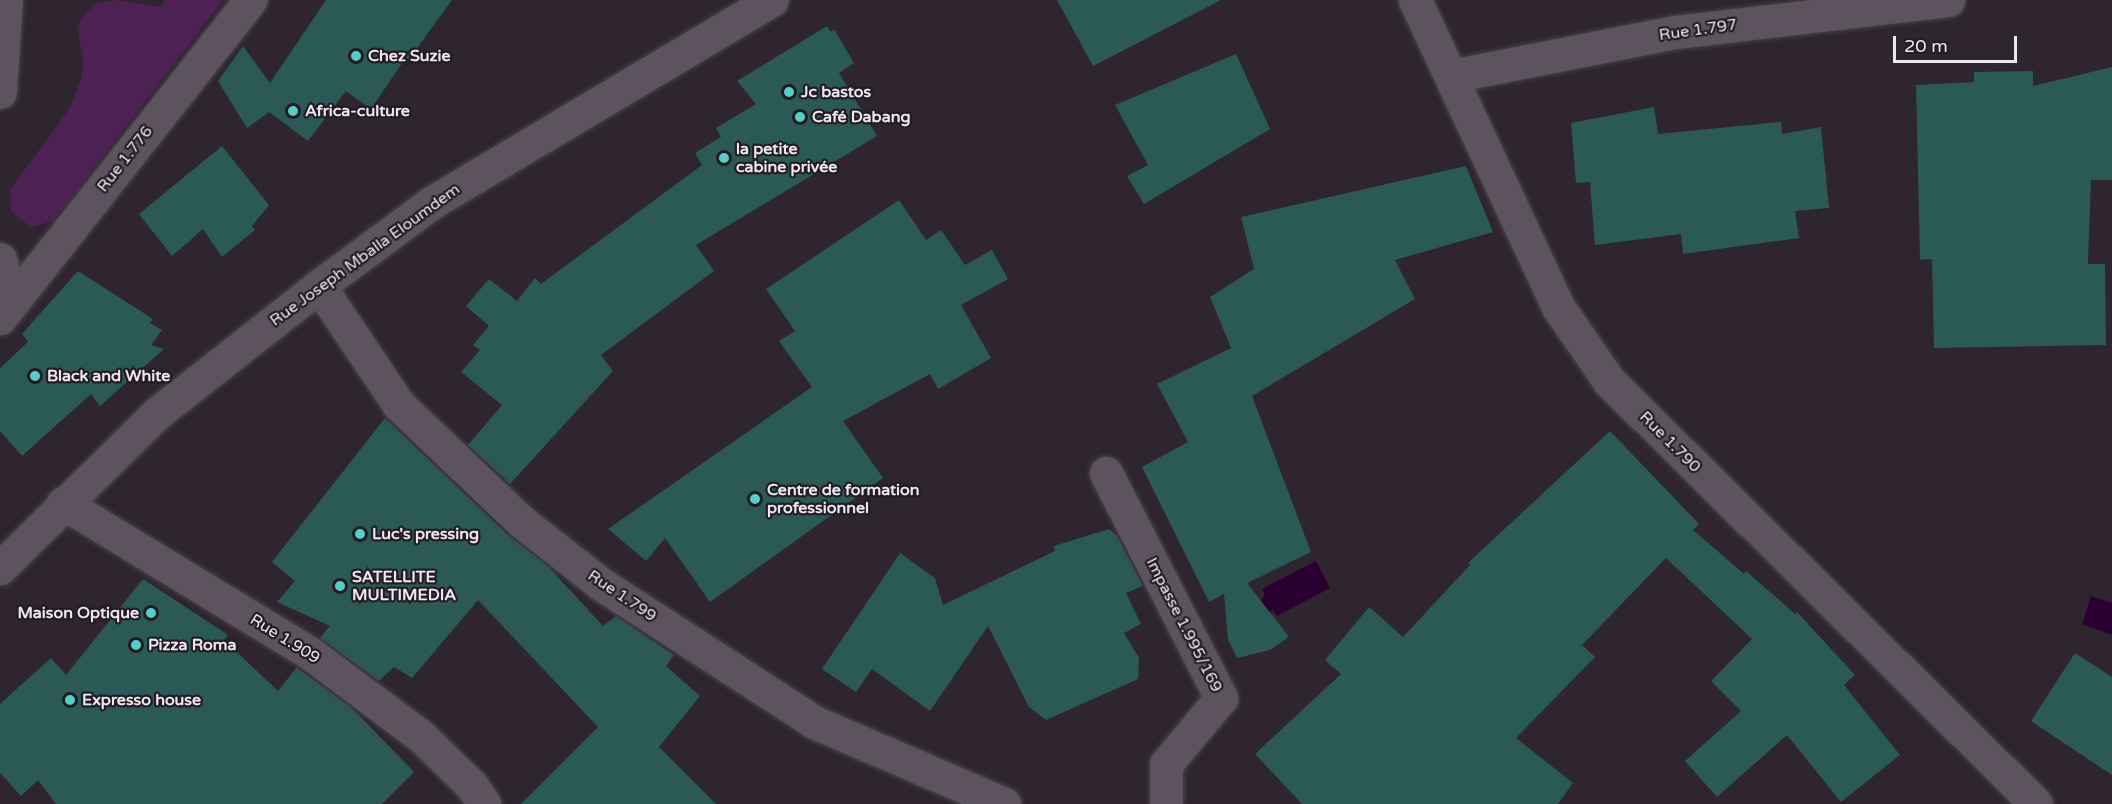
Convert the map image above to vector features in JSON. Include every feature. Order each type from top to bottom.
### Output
[{"type":"street","points":[[0,92],[6,0]]},
{"type":"street","name":"Rue 1.776","points":[[5,311],[250,0]]},
{"type":"street","name":"Rue Joseph Mballa Eloumdem","points":[[0,568],[63,503],[156,414],[319,286],[431,203],[772,0]]},
{"type":"street","name":"Rue 1.790","points":[[1415,0],[1558,308],[1609,381],[2036,804]]},
{"type":"street","name":"Rue 1.797","points":[[1451,76],[1676,32],[1948,0]]},
{"type":"street","points":[[0,259],[5,311]]},
{"type":"street","name":"Rue 1.799","points":[[319,286],[399,405],[522,522],[601,584],[814,722],[1004,804]]},
{"type":"street","name":"Impasse 1.995/169","points":[[1106,473],[1221,698],[1166,764],[1166,804]]},
{"type":"street","name":"Rue 1.909","points":[[63,503],[311,654],[422,737],[472,786],[484,804]]},
{"type":"shaded area","points":[[119,0],[161,7],[164,0],[223,0],[53,221],[31,227],[11,212],[10,190],[69,109],[80,82],[84,65],[77,25],[95,3]]},
{"type":"shaded area","points":[[1316,561],[1330,588],[1277,616],[1273,610],[1268,612],[1261,601],[1265,594],[1262,589]]},
{"type":"shaded area","points":[[2091,596],[2112,603],[2112,635],[2082,624]]},
{"type":"building","name":"Chez Suzie","points":[[326,0],[452,0],[407,62],[404,60],[371,109],[346,91],[308,141],[269,112],[247,128],[218,81],[243,46],[270,83]]},
{"type":"building","points":[[1057,0],[1221,0],[1093,66]]},
{"type":"building","points":[[827,26],[831,32],[834,29],[854,63],[839,73],[877,136],[696,245],[714,271],[601,355],[613,371],[510,484],[468,445],[502,405],[461,372],[480,350],[473,345],[489,326],[466,306],[489,279],[517,301],[535,278],[541,284],[702,165],[695,153],[721,137],[716,128],[756,104],[737,81]]},
{"type":"building","points":[[1236,54],[1270,129],[1144,204],[1127,176],[1148,165],[1115,105]]},
{"type":"building","points":[[2112,67],[2112,180],[2091,180],[2088,264],[2105,264],[2106,345],[1934,348],[1932,259],[1920,260],[1916,85],[1974,82],[1974,72],[2033,71],[2033,86]]},
{"type":"building","points":[[1654,107],[1658,134],[1781,122],[1782,134],[1821,127],[1829,208],[1795,211],[1799,238],[1683,254],[1681,234],[1595,245],[1590,182],[1576,183],[1571,123]]},
{"type":"building","points":[[222,146],[269,205],[252,226],[255,230],[222,257],[203,229],[172,256],[139,214]]},
{"type":"building","points":[[1466,166],[1493,232],[1395,260],[1415,299],[1252,396],[1311,552],[1247,583],[1289,637],[1270,650],[1237,658],[1228,640],[1224,594],[1209,602],[1142,467],[1188,442],[1157,384],[1231,348],[1210,297],[1254,269],[1241,217]]},
{"type":"building","points":[[899,200],[926,240],[941,230],[965,265],[992,250],[1008,279],[961,305],[991,358],[938,389],[930,374],[843,421],[883,478],[710,602],[665,538],[646,561],[608,529],[812,387],[779,341],[795,331],[766,289]]},
{"type":"building","points":[[78,271],[153,319],[150,323],[162,330],[151,345],[164,349],[100,406],[91,394],[22,456],[0,431],[0,368],[28,342],[22,334]]},
{"type":"building","points":[[385,418],[509,536],[546,564],[603,626],[616,616],[674,655],[666,666],[700,696],[659,747],[716,804],[521,804],[598,727],[478,600],[412,678],[394,667],[379,681],[320,638],[330,626],[277,602],[295,581],[272,562]]},
{"type":"building","points":[[1610,431],[1699,524],[1693,530],[1744,574],[1746,571],[1795,614],[1797,612],[1855,675],[1844,685],[1900,755],[1841,802],[1787,735],[1717,797],[1685,761],[1741,711],[1711,681],[1752,639],[1666,558],[1582,645],[1595,657],[1516,738],[1573,783],[1558,804],[1302,804],[1255,754],[1341,674],[1325,660],[1369,607],[1403,637],[1470,565],[1468,563]]},
{"type":"building","points":[[1109,529],[1117,536],[1143,586],[1126,593],[1141,624],[1124,633],[1139,658],[1138,679],[1046,720],[1029,707],[988,626],[930,711],[872,669],[856,692],[822,669],[900,553],[935,578],[943,605],[1055,551],[1054,546]]},
{"type":"building","points":[[143,579],[228,635],[224,640],[278,691],[297,667],[351,707],[414,772],[382,804],[56,804],[38,780],[21,796],[0,773],[0,704],[51,658],[66,675]]},
{"type":"building","points":[[2075,653],[2112,677],[2112,775],[2031,721]]},
{"type":"place","name":"Chez Suzie","points":[[356,56]]},
{"type":"place","name":"Jc bastos","points":[[789,92]]},
{"type":"place","name":"Africa-culture","points":[[293,111]]},
{"type":"place","name":"Café Dabang","points":[[800,117]]},
{"type":"place","name":"la petite cabine privée","points":[[724,158]]},
{"type":"place","name":"Black and White","points":[[35,376]]},
{"type":"place","name":"Centre de formation professionnel","points":[[755,499]]},
{"type":"place","name":"Luc's pressing","points":[[360,534]]},
{"type":"place","name":"SATELLITE MULTIMEDIA","points":[[340,586]]},
{"type":"place","name":"Maison Optique","points":[[151,613]]},
{"type":"place","name":"Pizza Roma","points":[[136,645]]},
{"type":"place","name":"Expresso house","points":[[70,700]]}]
